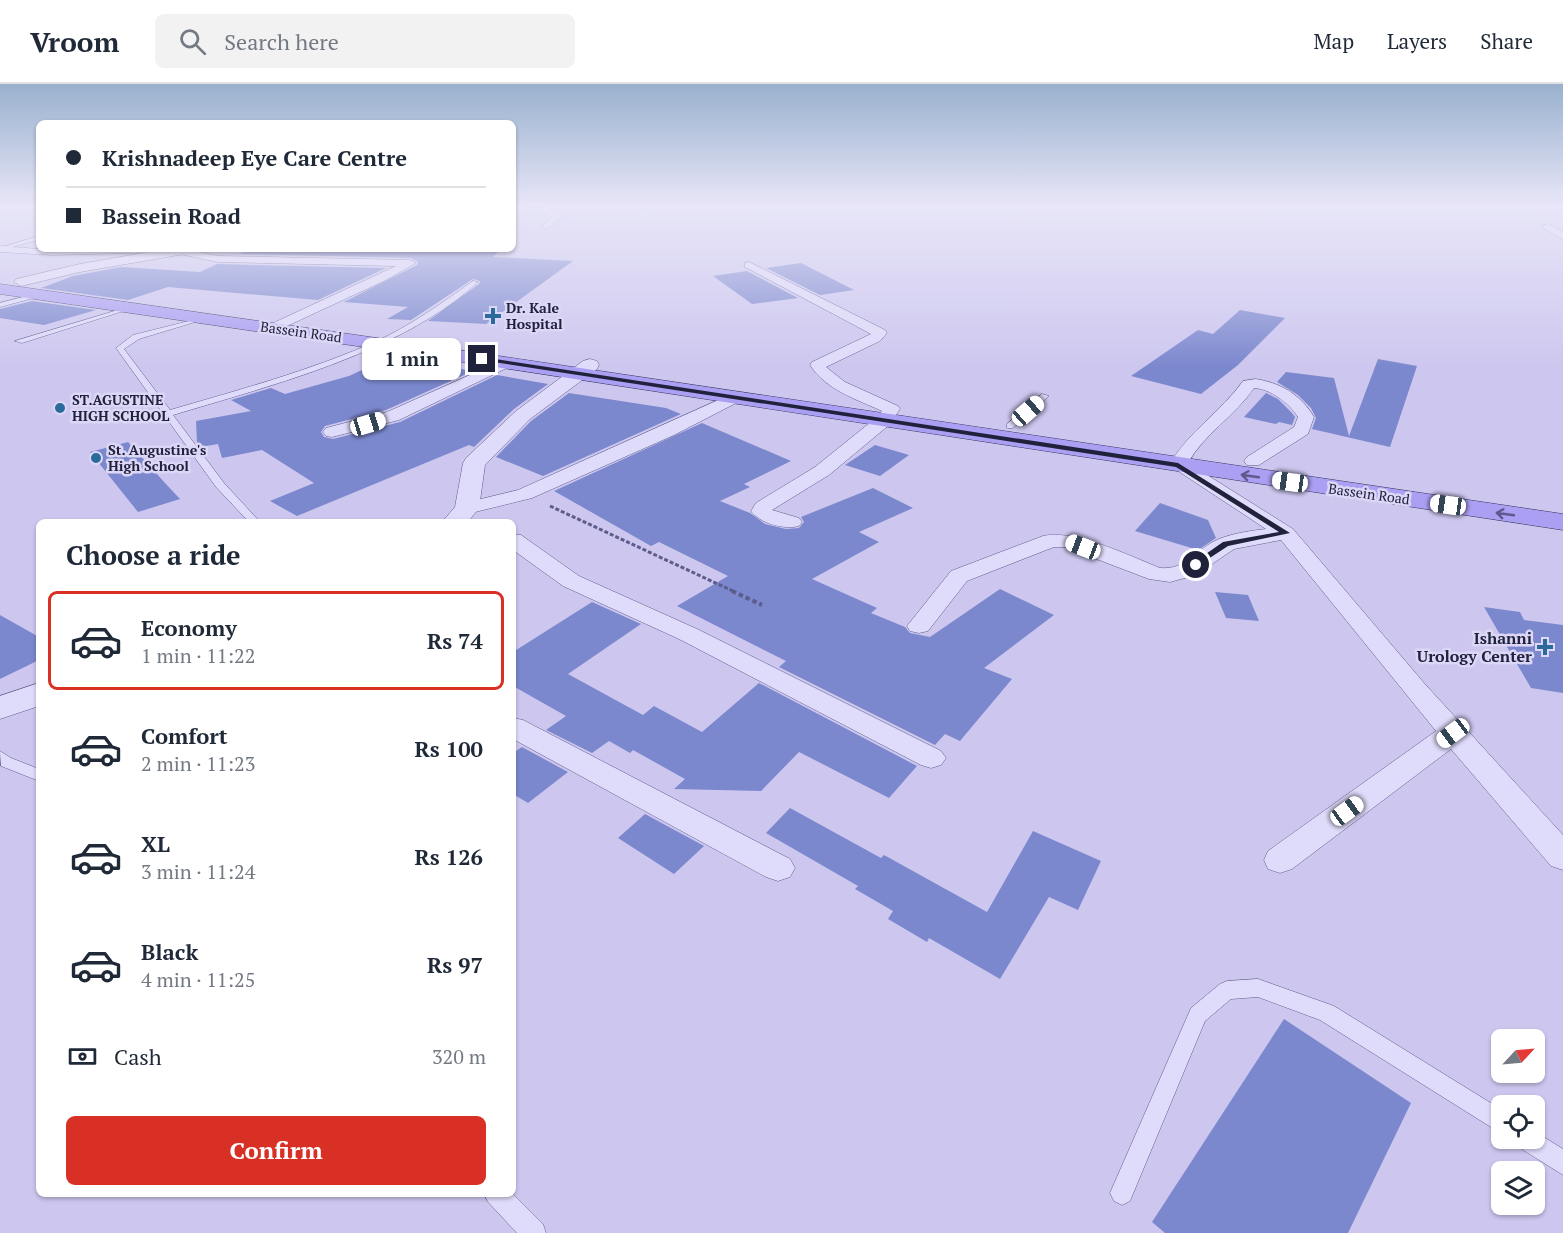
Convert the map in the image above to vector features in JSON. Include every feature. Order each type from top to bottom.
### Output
[{"type":"main road","name":"Bassein Road","points":[[0,278],[295,320],[506,363],[584,370],[734,398],[1010,426],[1181,458],[1563,522]]},
{"type":"main road","name":"Bassein Road","points":[[0,289],[274,328],[388,339],[1181,458],[1253,461],[1563,505]]},
{"type":"street","points":[[21,282],[123,260]]},
{"type":"street","points":[[249,260],[410,263],[295,320],[274,328]]},
{"type":"street","points":[[748,265],[873,327],[880,333],[817,365],[820,372],[887,415],[822,471],[763,507],[761,511],[765,515],[792,522]]},
{"type":"street","points":[[332,432],[393,416],[506,363]]},
{"type":"street","points":[[461,515],[474,462],[523,415],[584,370]]},
{"type":"street","points":[[1253,461],[1302,430],[1306,417],[1298,405],[1263,383],[1249,384],[1241,396],[1181,458],[1286,533],[1453,733],[1563,857]]},
{"type":"street","points":[[461,515],[525,494],[668,431],[734,398]]},
{"type":"street","points":[[461,515],[476,519]]},
{"type":"street","points":[[919,626],[958,576],[1052,541],[1067,541],[1157,574],[1171,576],[1182,575],[1226,544],[1286,533]]},
{"type":"street","points":[[516,542],[571,581],[688,634],[931,758]]},
{"type":"street","points":[[0,708],[36,695]]},
{"type":"street","points":[[516,729],[777,868]]},
{"type":"street","points":[[1280,860],[1453,733]]},
{"type":"lane","points":[[169,413],[284,379],[388,339],[475,282]]},
{"type":"lane","points":[[0,305],[39,295]]},
{"type":"lane","points":[[19,341],[130,308]]},
{"type":"lane","points":[[203,318],[136,337],[120,348],[220,485],[252,519]]},
{"type":"lane","points":[[1010,426],[1045,396]]},
{"type":"lane","points":[[0,756],[6,762],[36,774]]},
{"type":"lane","points":[[1122,1193],[1198,1016],[1227,990],[1258,988],[1327,1013],[1491,1117]]},
{"type":"lane","points":[[1542,1149],[1563,1162]]},
{"type":"lane","points":[[499,1197],[534,1233]]},
{"type":"path","points":[[525,494],[762,605]]},
{"type":"building","points":[[414,260],[573,261],[486,324],[428,321],[479,284],[480,281],[473,279],[411,320],[387,319],[408,307],[344,302],[417,265],[418,262]]},
{"type":"building","points":[[801,263],[854,290],[820,295],[766,268]]},
{"type":"building","points":[[217,264],[386,268],[318,300],[168,287],[128,300],[41,288],[73,276],[121,267],[200,272]]},
{"type":"building","points":[[747,271],[798,298],[752,304],[713,276]]},
{"type":"building","points":[[32,301],[96,310],[44,325],[0,318],[0,309]]},
{"type":"building","points":[[1240,310],[1285,318],[1238,365],[1201,394],[1131,376],[1198,330],[1213,334]]},
{"type":"building","points":[[390,357],[473,371],[386,410],[325,426],[321,432],[324,437],[333,439],[400,422],[497,375],[548,384],[514,409],[474,447],[469,445],[297,516],[270,501],[314,483],[262,450],[222,458],[218,444],[200,447],[197,443],[196,421],[251,411],[231,400],[271,388],[285,394],[349,376]]},
{"type":"building","points":[[1378,359],[1417,366],[1390,447],[1312,429],[1316,418],[1311,408],[1298,395],[1277,382],[1286,372],[1334,378],[1349,436]]},
{"type":"building","points":[[569,393],[666,408],[681,414],[543,476],[496,457],[531,421]]},
{"type":"building","points":[[1266,393],[1278,399],[1292,413],[1295,417],[1292,425],[1244,417]]},
{"type":"building","points":[[702,423],[791,461],[744,484],[750,487],[720,501],[750,513],[765,524],[786,529],[799,528],[804,522],[801,517],[873,488],[913,508],[859,532],[879,542],[812,579],[877,608],[871,613],[905,627],[910,633],[930,637],[1000,589],[1054,615],[984,668],[1012,679],[960,741],[945,734],[935,745],[779,667],[786,661],[677,606],[728,576],[659,542],[651,546],[554,491]]},
{"type":"building","points":[[128,442],[180,499],[138,512],[90,452]]},
{"type":"building","points":[[875,445],[909,455],[880,476],[845,465]]},
{"type":"building","points":[[1160,503],[1208,520],[1216,538],[1198,550],[1135,531]]},
{"type":"building","points":[[1215,592],[1248,595],[1259,621],[1226,618]]},
{"type":"building","points":[[592,602],[641,624],[568,674],[643,715],[654,706],[702,732],[759,683],[917,766],[889,798],[799,752],[761,791],[674,789],[685,779],[633,750],[630,753],[609,741],[592,753],[546,730],[566,716],[516,688],[516,650]]},
{"type":"building","points":[[1484,607],[1520,612],[1524,620],[1563,625],[1563,693],[1531,688]]},
{"type":"building","points":[[0,615],[36,635],[36,661],[0,679]]},
{"type":"building","points":[[522,747],[568,772],[528,803],[516,796],[516,751]]},
{"type":"building","points":[[790,808],[881,858],[884,855],[987,912],[1033,831],[1101,861],[1078,910],[1049,897],[1000,979],[929,938],[927,942],[888,919],[893,911],[855,889],[858,886],[766,833]]},
{"type":"building","points":[[645,814],[704,846],[674,874],[618,838]]},
{"type":"building","points":[[1284,1019],[1411,1103],[1348,1233],[1165,1233],[1152,1222]]},
{"type":"place","name":"Dr. Kale Hospital","points":[[493,316]]},
{"type":"place","name":"ST.AGUSTINE HIGH SCHOOL","points":[[60,408]]},
{"type":"place","name":"St. Augustine's High School","points":[[96,458]]},
{"type":"place","name":"Ishanni Urology Center","points":[[1545,647]]},
{"type":"route","points":[[482,359],[1178,465],[1286,533],[1226,544],[1196,565]]}]
